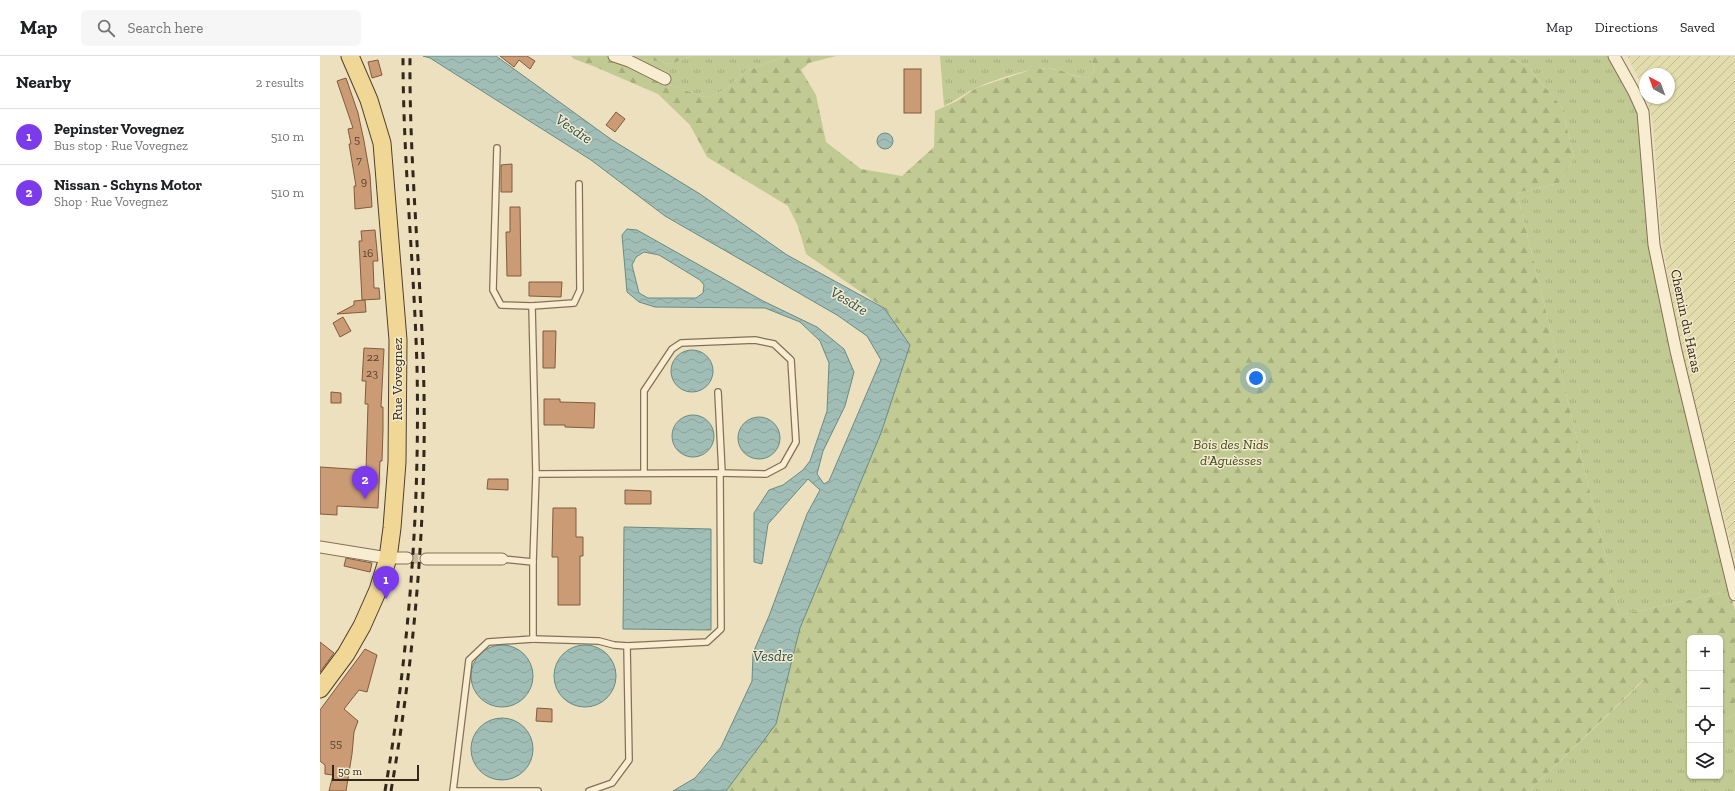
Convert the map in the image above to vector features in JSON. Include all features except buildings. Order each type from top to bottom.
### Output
[{"type":"main road","name":"Rue Vovegnez","points":[[320,689],[346,654],[362,626],[378,590],[388,558],[397,462],[398,340],[382,143],[369,100],[350,56]]},
{"type":"street","points":[[614,56],[629,61],[665,79]]},
{"type":"street","name":"Chemin du Haras","points":[[1614,56],[1634,92],[1643,112],[1654,245],[1676,350],[1735,595]]},
{"type":"street","points":[[320,547],[388,558],[407,558]]},
{"type":"street","points":[[426,559],[502,559]]},
{"type":"lane","points":[[497,148],[493,290],[501,306],[532,306],[574,303],[580,290],[579,184]]},
{"type":"lane","points":[[532,306],[536,474],[533,562],[533,639]]},
{"type":"lane","points":[[536,474],[766,474],[783,465],[796,442],[791,360],[774,344],[755,340],[681,343],[672,349],[644,390],[644,473]]},
{"type":"lane","points":[[538,791],[453,791],[469,660],[488,642],[533,639],[599,641],[614,645],[627,646],[707,642],[721,629],[721,473],[718,392]]},
{"type":"lane","points":[[502,559],[533,562]]},
{"type":"lane","points":[[589,791],[612,783],[629,760],[627,646]]},
{"type":"shaded area","points":[[1627,56],[1735,56],[1735,559],[1680,344],[1661,234],[1653,122],[1648,104],[1675,104],[1675,68],[1639,68],[1639,79]]},
{"type":"green space","name":"Bois des Nids d'Aguèsses","points":[[571,56],[691,56],[671,64],[643,59],[647,77],[707,98],[726,89],[746,71],[786,56],[836,56],[809,63],[801,70],[816,95],[826,142],[861,169],[902,176],[934,147],[935,111],[957,101],[976,88],[1033,69],[1048,68],[1075,76],[1088,78],[1095,70],[1090,56],[1506,56],[1527,66],[1562,107],[1574,158],[1559,183],[1517,193],[1620,615],[1730,591],[1735,611],[1735,714],[1723,720],[1723,635],[1687,635],[1687,713],[1643,680],[1529,791],[726,791],[776,723],[800,628],[881,433],[910,345],[884,308],[806,254],[798,226],[788,206],[707,157],[690,125],[658,94],[574,59]]},
{"type":"green space","points":[[691,56],[786,56],[746,71],[726,89],[707,98],[647,77],[643,59],[671,64]]},
{"type":"green space","points":[[940,56],[1090,56],[1095,70],[1088,78],[1049,68],[1023,72],[983,85],[944,106]]},
{"type":"green space","points":[[1506,56],[1610,56],[1641,116],[1651,253],[1730,591],[1620,615],[1517,193],[1559,183],[1574,158],[1562,107],[1527,66]]},
{"type":"green space","points":[[1644,680],[1687,713],[1687,779],[1723,779],[1723,720],[1735,714],[1735,791],[1529,791]]},
{"type":"water","name":"Vesdre","points":[[423,56],[496,56],[612,140],[700,194],[787,255],[884,308],[910,345],[881,433],[800,628],[776,724],[726,791],[673,791],[695,778],[721,747],[752,681],[753,653],[769,616],[807,514],[820,490],[808,479],[768,524],[762,564],[754,562],[754,513],[769,490],[783,485],[803,470],[810,461],[827,411],[829,363],[820,341],[800,322],[765,308],[655,307],[639,302],[627,292],[622,235],[627,229],[637,230],[763,301],[817,327],[844,349],[854,372],[845,406],[823,451],[817,474],[824,484],[829,481],[881,360],[867,336],[837,315],[665,216],[591,160],[430,58]],"holes":[[[644,252],[659,255],[700,280],[704,285],[703,293],[696,298],[648,298],[639,293],[632,265],[636,257]]]},
{"type":"water","points":[[885,133],[891,135],[893,141],[891,147],[885,149],[879,147],[877,141],[879,135]]},
{"type":"water","points":[[688,350],[696,350],[704,353],[710,359],[713,371],[710,383],[704,389],[696,392],[688,392],[680,389],[674,383],[671,375],[671,367],[674,359],[680,353]]},
{"type":"water","points":[[689,415],[697,415],[705,418],[711,424],[714,436],[711,448],[705,454],[697,457],[689,457],[681,454],[675,448],[672,440],[672,432],[675,424],[681,418]]},
{"type":"water","points":[[755,417],[763,417],[771,420],[777,426],[780,438],[777,450],[771,456],[763,459],[755,459],[747,456],[741,450],[738,442],[738,434],[741,426],[747,420]]},
{"type":"water","points":[[624,527],[711,529],[711,630],[623,629]]},
{"type":"water","points":[[502,645],[514,648],[524,654],[530,664],[533,676],[530,688],[524,698],[514,704],[502,707],[490,704],[480,698],[474,688],[471,676],[474,664],[480,654],[490,648]]},
{"type":"water","points":[[585,645],[597,648],[607,654],[613,664],[616,676],[613,688],[607,698],[597,704],[585,707],[573,704],[563,698],[557,688],[554,676],[557,664],[563,654],[573,648]]},
{"type":"water","points":[[502,718],[514,721],[524,727],[530,737],[533,749],[530,761],[524,771],[514,777],[502,780],[490,777],[480,771],[474,761],[471,749],[474,737],[480,727],[490,721]]},
{"type":"tunnel","points":[[407,558],[426,559]]},
{"type":"railway","points":[[385,791],[401,686],[415,527],[417,473],[417,367],[403,95],[403,56]]},
{"type":"railway","points":[[391,791],[412,642],[421,543],[423,493],[423,351],[411,140],[410,56]]},
{"type":"place","name":"Nissan - Schyns Motor","points":[[365,499]]},
{"type":"place","name":"Pepinster Vovegnez","points":[[386,599]]}]
